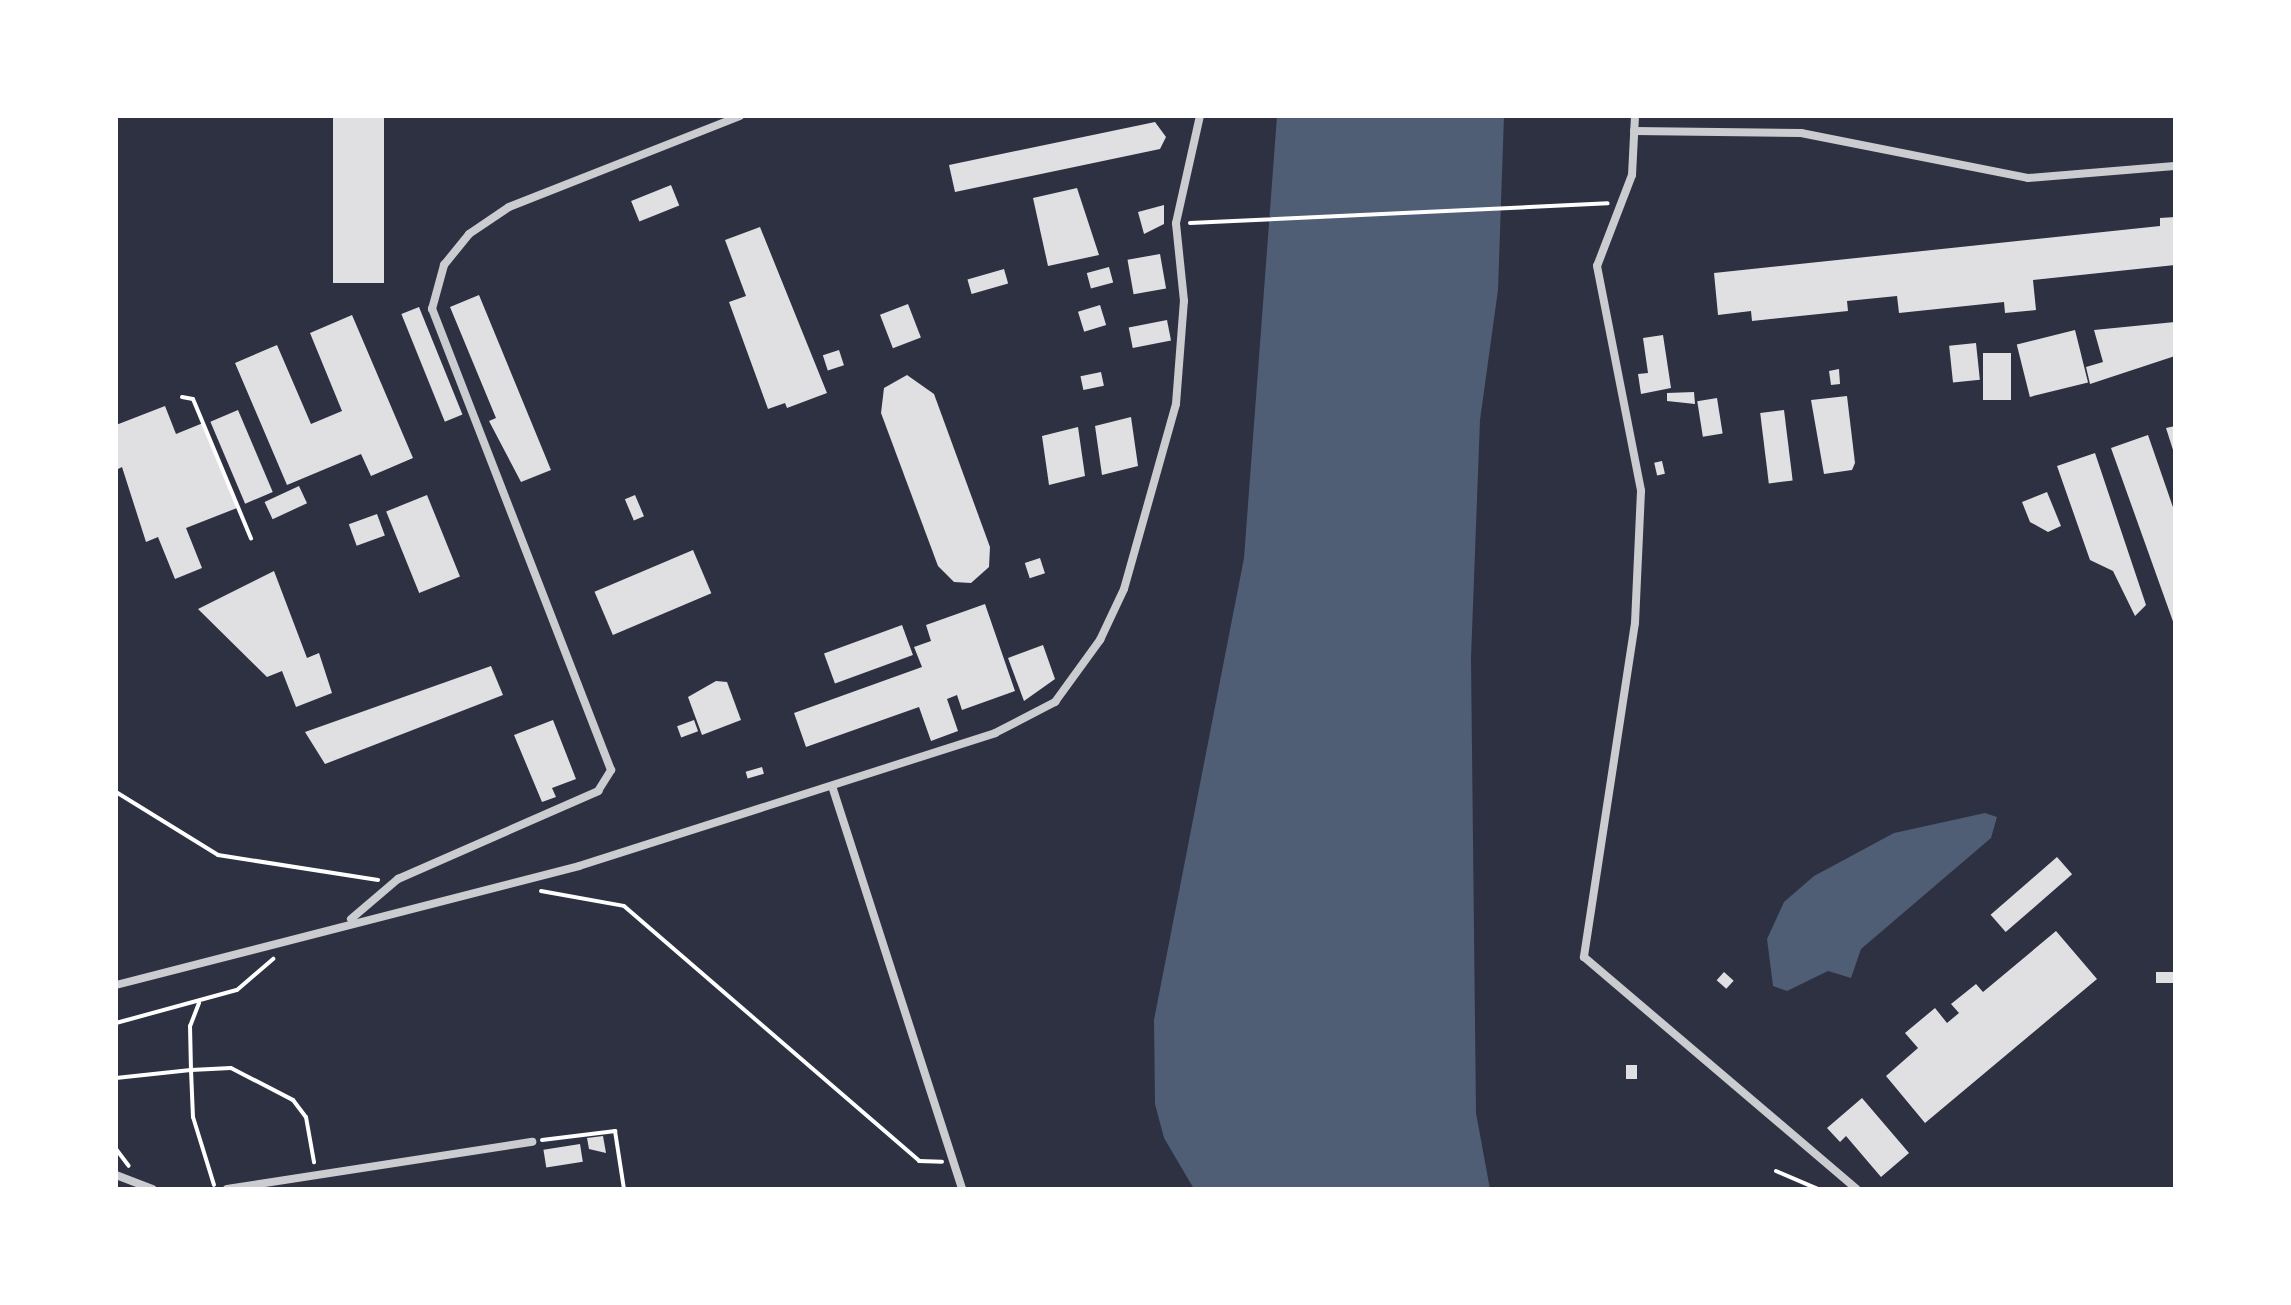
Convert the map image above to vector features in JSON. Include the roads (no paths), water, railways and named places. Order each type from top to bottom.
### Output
[{"type":"street","points":[[347,922],[398,879],[598,791],[611,770],[432,309],[444,265],[469,234],[509,207],[740,116]]},
{"type":"street","points":[[116,985],[347,922],[579,866],[1021,722],[1055,702],[1082,668],[1124,589],[1176,404],[1184,301],[1176,223],[1200,116]]},
{"type":"street","points":[[1635,116],[1632,175],[1597,266],[1641,491],[1635,623],[1584,957],[1857,1189]]},
{"type":"street","points":[[1634,131],[1801,133],[2028,178],[2175,166]]},
{"type":"street","points":[[832,786],[962,1189]]},
{"type":"street","points":[[227,1189],[315,1173],[532,1142]]},
{"type":"street","points":[[116,1175],[152,1189]]},
{"type":"water","points":[[1277,116],[1504,116],[1498,290],[1480,420],[1471,658],[1476,1113],[1490,1189],[1194,1189],[1164,1138],[1155,1104],[1154,1020],[1244,558]]},
{"type":"water","points":[[1985,813],[1997,817],[1991,838],[1861,949],[1851,978],[1828,971],[1787,991],[1773,986],[1767,939],[1784,902],[1814,876],[1894,833]]}]
